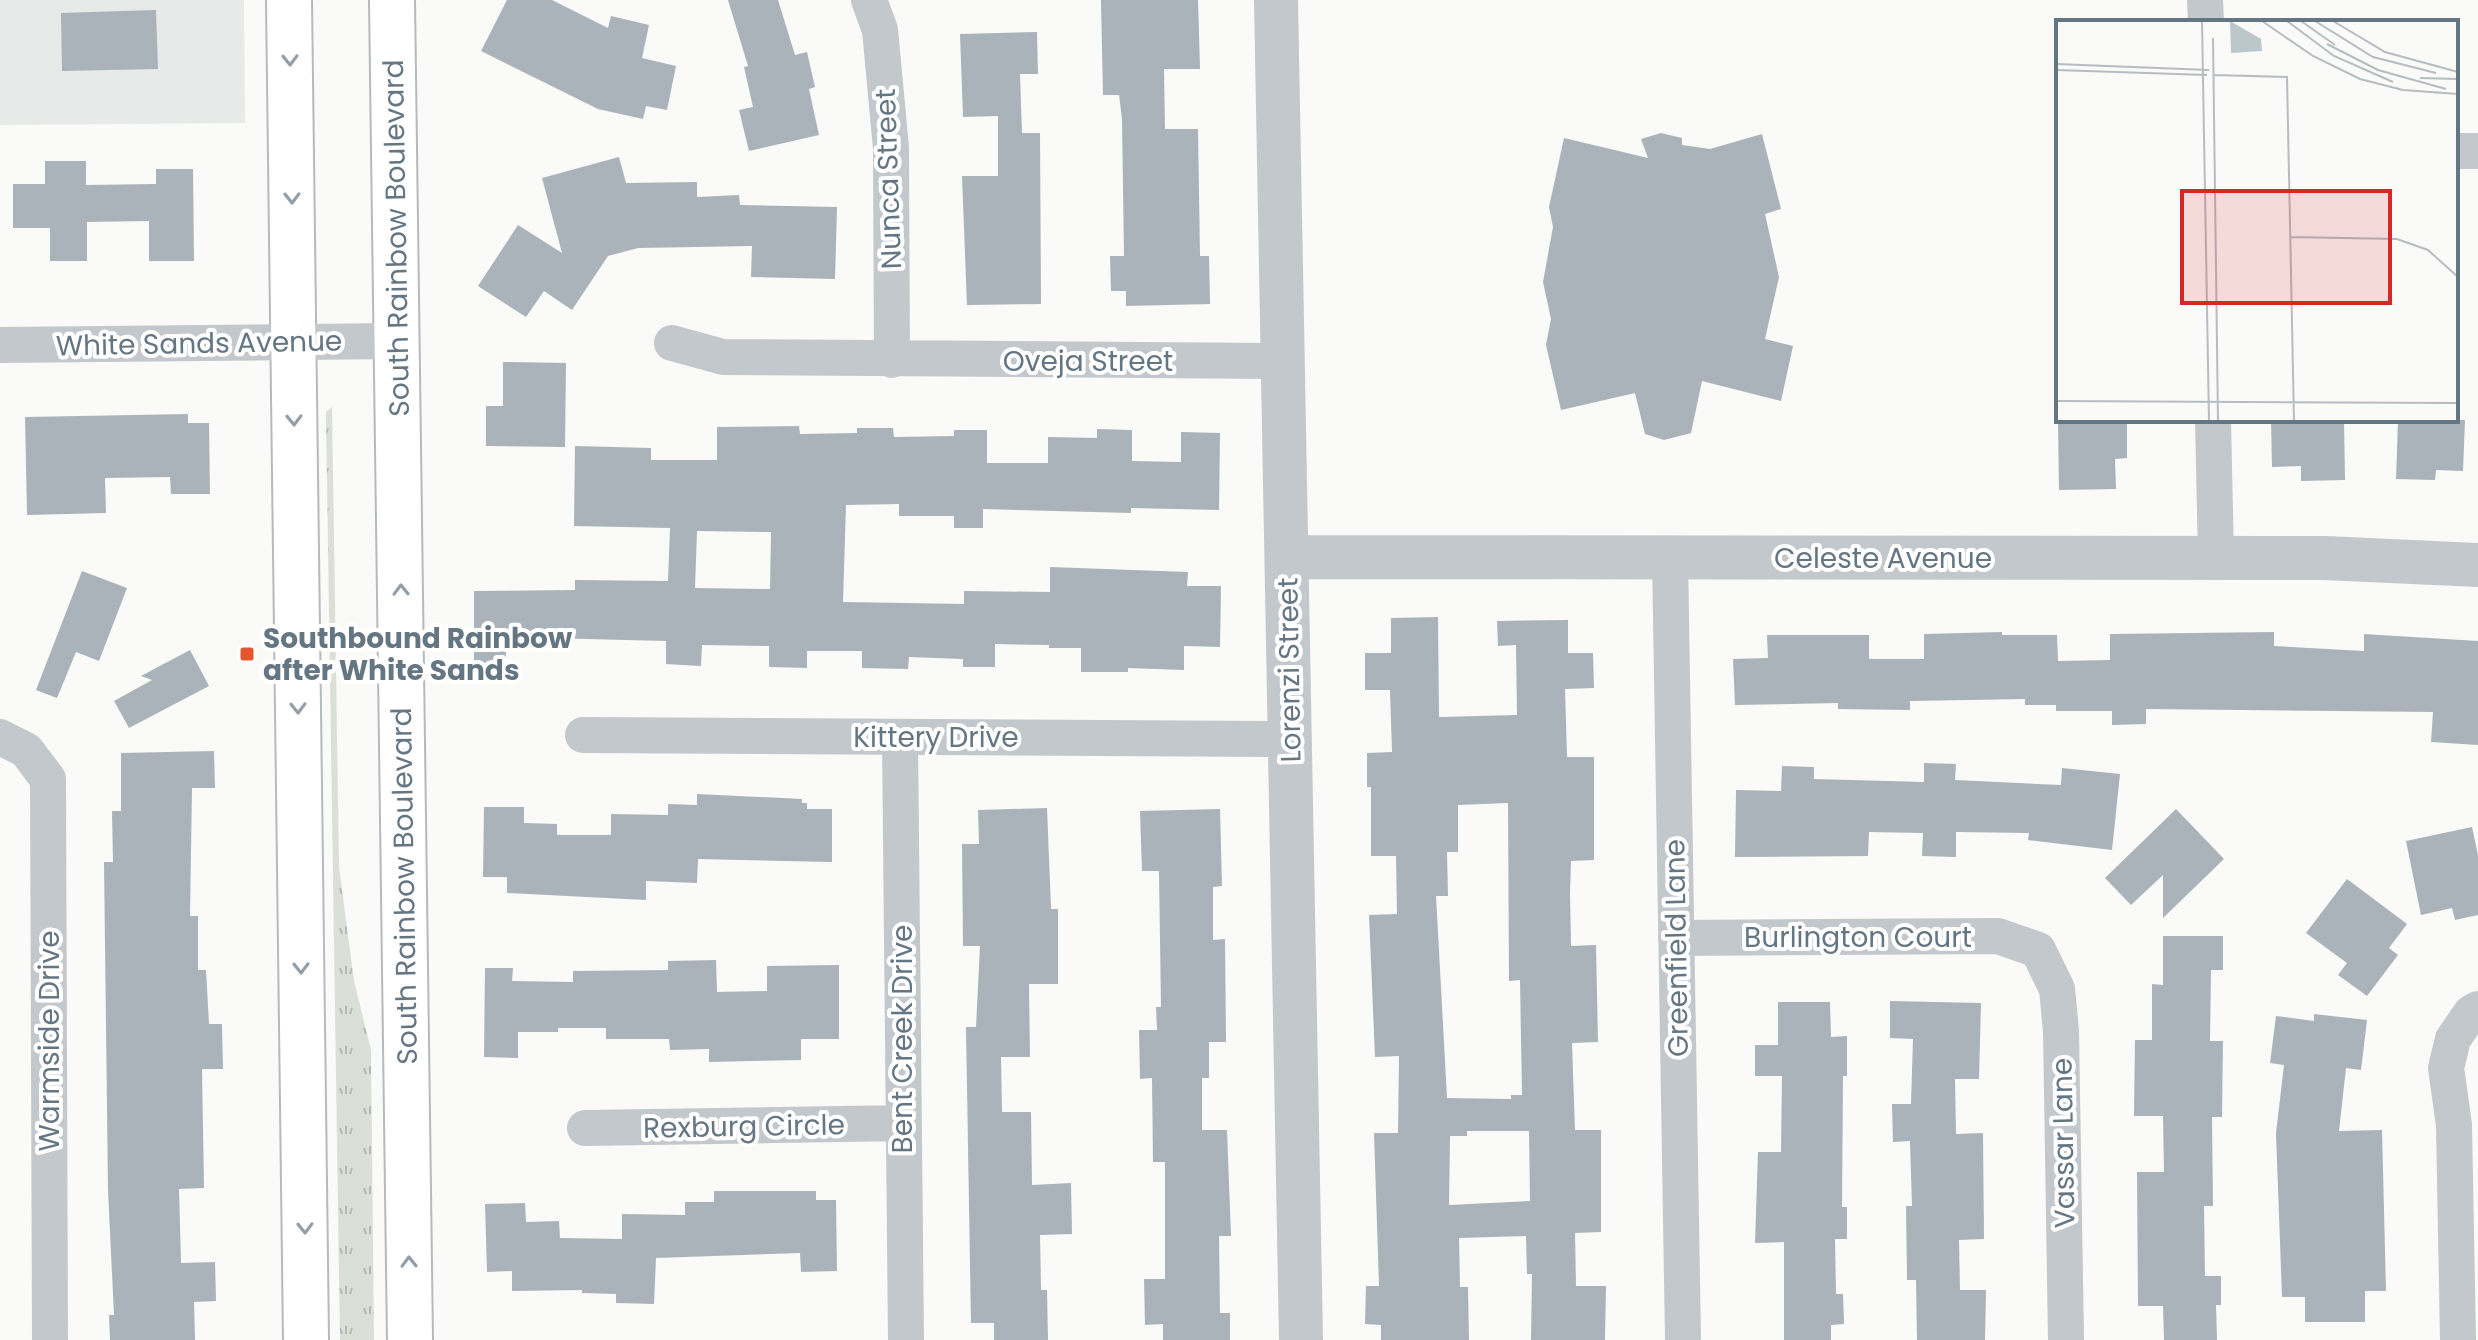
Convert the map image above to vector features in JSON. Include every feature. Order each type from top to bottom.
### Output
[{"type":"main road","points":[[289,0],[306,1340]]},
{"type":"main road","name":"South Rainbow Boulevard","points":[[392,0],[410,1340]]},
{"type":"street","name":"Nunca Street","points":[[869,0],[880,30],[891,148],[892,360]]},
{"type":"street","name":"Lorenzi Street","points":[[1276,0],[1301,1340]]},
{"type":"street","points":[[2205,0],[2206,20]]},
{"type":"street","name":"White Sands Avenue","points":[[0,345],[398,341]]},
{"type":"street","name":"Oveja Street","points":[[672,343],[723,357],[1283,361]]},
{"type":"street","points":[[2213,422],[2216,558]]},
{"type":"street","name":"Celeste Avenue","points":[[1288,557],[2380,559],[2478,565]]},
{"type":"street","name":"Greenfield Lane","points":[[1670,557],[1683,1340]]},
{"type":"street","name":"Kittery Drive","points":[[583,735],[1290,739]]},
{"type":"street","name":"Bent Creek Drive","points":[[900,737],[906,1340]]},
{"type":"street","name":"Warmside Drive","points":[[13,744],[48,779],[50,1340]]},
{"type":"street","name":"Burlington Court","points":[[1676,938],[1998,936],[2038,950]]},
{"type":"street","name":"Vassar Lane","points":[[2038,950],[2057,989],[2061,1031],[2066,1340]]},
{"type":"street","points":[[2458,1340],[2454,1125],[2446,1068],[2453,1039],[2474,1011]]},
{"type":"street","name":"Rexburg Circle","points":[[585,1128],[902,1123]]},
{"type":"shaded area","points":[[0,0],[244,0],[245,123],[0,125]]},
{"type":"green space","points":[[332,407],[339,867],[354,981],[371,1050],[374,1340],[340,1340],[326,412]]},
{"type":"building","points":[[507,0],[552,0],[608,28],[611,16],[649,25],[642,58],[676,66],[667,110],[646,106],[643,119],[598,109],[481,51]]},
{"type":"building","points":[[728,0],[778,0],[795,55],[807,52],[815,87],[809,89],[819,135],[749,151],[739,110],[753,107],[744,67],[748,66]]},
{"type":"building","points":[[1101,0],[1198,0],[1200,69],[1164,69],[1165,129],[1198,129],[1200,256],[1209,256],[1210,304],[1126,306],[1126,291],[1111,291],[1110,256],[1124,256],[1122,119],[1119,95],[1103,95]]},
{"type":"building","points":[[156,10],[158,69],[62,71],[61,13]]},
{"type":"building","points":[[1037,32],[1038,74],[1020,74],[1022,133],[1040,133],[1041,304],[967,305],[962,176],[998,176],[998,116],[963,117],[960,34]]},
{"type":"building","points":[[1661,133],[1682,138],[1682,145],[1710,149],[1762,134],[1781,209],[1765,214],[1779,277],[1765,339],[1793,346],[1781,401],[1702,381],[1691,433],[1664,440],[1645,434],[1635,393],[1561,410],[1546,345],[1551,319],[1543,282],[1553,227],[1549,207],[1564,138],[1648,158],[1641,139]]},
{"type":"building","points":[[619,157],[626,183],[697,182],[697,197],[739,195],[740,205],[837,207],[835,279],[751,277],[752,246],[638,248],[608,256],[572,310],[544,291],[526,317],[478,286],[518,225],[562,253],[542,178]]},
{"type":"building","points":[[45,161],[86,161],[86,185],[156,184],[156,169],[193,169],[194,261],[149,261],[149,221],[87,222],[87,261],[50,261],[50,228],[13,228],[13,184],[45,184]]},
{"type":"building","points":[[503,362],[566,363],[565,447],[486,446],[486,406],[503,406]]},
{"type":"building","points":[[188,414],[188,423],[209,423],[210,494],[171,494],[170,477],[105,478],[106,513],[27,515],[25,417]]},
{"type":"building","points":[[2465,420],[2463,471],[2436,470],[2435,480],[2396,479],[2398,422]]},
{"type":"building","points":[[2058,422],[2127,422],[2127,458],[2115,459],[2116,489],[2059,490]]},
{"type":"building","points":[[2271,422],[2344,422],[2345,480],[2301,481],[2301,466],[2272,467]]},
{"type":"building","points":[[799,426],[800,434],[857,433],[857,428],[893,428],[894,437],[954,436],[954,430],[987,430],[987,463],[1048,463],[1048,437],[1097,438],[1097,429],[1132,430],[1132,461],[1181,462],[1181,432],[1220,433],[1219,510],[1131,508],[1131,513],[983,509],[983,528],[954,528],[954,516],[899,516],[899,504],[846,505],[843,602],[964,604],[964,591],[1050,592],[1050,567],[1188,572],[1187,586],[1221,586],[1220,647],[1184,646],[1184,670],[1128,668],[1128,672],[1081,672],[1081,648],[1049,648],[1049,645],[995,644],[995,667],[963,667],[963,659],[909,657],[908,669],[862,668],[862,651],[807,651],[807,668],[769,667],[769,646],[702,645],[701,666],[666,664],[666,641],[506,637],[506,668],[474,668],[474,591],[575,590],[575,580],[668,581],[670,528],[574,526],[575,446],[651,448],[651,460],[717,460],[717,427]],"holes":[[[697,531],[771,532],[770,589],[695,588]]]},
{"type":"building","points":[[82,571],[127,588],[99,661],[76,652],[57,698],[36,690]]},
{"type":"building","points":[[1438,617],[1439,717],[1517,715],[1516,645],[1498,646],[1497,621],[1568,620],[1568,653],[1593,653],[1594,688],[1565,689],[1567,757],[1594,757],[1594,860],[1571,861],[1570,893],[1571,946],[1596,945],[1598,1042],[1572,1043],[1575,1130],[1601,1130],[1601,1232],[1575,1233],[1576,1286],[1606,1286],[1605,1340],[1531,1340],[1532,1274],[1527,1274],[1526,1236],[1459,1238],[1460,1287],[1468,1287],[1469,1340],[1381,1340],[1381,1325],[1365,1324],[1366,1286],[1379,1286],[1374,1133],[1398,1133],[1399,1056],[1375,1057],[1369,915],[1397,914],[1396,856],[1371,856],[1371,787],[1367,787],[1367,753],[1392,752],[1390,690],[1365,690],[1365,653],[1391,653],[1391,618]],"holes":[[[1508,803],[1509,981],[1520,980],[1522,1095],[1511,1095],[1511,1099],[1447,1098],[1436,896],[1448,896],[1447,852],[1458,852],[1458,805]],[[1467,1131],[1529,1131],[1530,1201],[1449,1205],[1450,1136],[1467,1136]]]},
{"type":"building","points":[[2002,632],[2002,635],[2057,635],[2058,661],[2110,660],[2110,634],[2274,632],[2274,646],[2364,651],[2364,634],[2478,641],[2478,745],[2431,742],[2433,712],[2146,709],[2146,724],[2112,725],[2112,711],[2056,711],[2056,705],[2025,705],[2025,699],[1910,701],[1910,710],[1838,709],[1838,703],[1735,705],[1733,659],[1768,658],[1767,635],[1869,635],[1869,659],[1924,659],[1924,634]]},
{"type":"building","points":[[190,650],[209,686],[129,728],[114,701],[152,680],[141,676]]},
{"type":"building","points":[[214,751],[215,788],[192,788],[190,916],[198,916],[198,970],[206,970],[209,1024],[222,1024],[223,1069],[202,1069],[204,1188],[179,1189],[181,1263],[215,1262],[216,1301],[194,1302],[195,1340],[110,1340],[109,1315],[114,1315],[108,1190],[104,862],[113,862],[112,811],[121,811],[121,753]]},
{"type":"building","points":[[1924,763],[1956,764],[1955,780],[2061,785],[2062,768],[2120,774],[2112,850],[2028,840],[2029,833],[1956,832],[1956,857],[1922,856],[1923,833],[1869,832],[1868,856],[1735,857],[1736,790],[1781,791],[1782,766],[1814,767],[1814,779],[1924,782]]},
{"type":"building","points":[[697,794],[802,799],[802,803],[807,803],[807,809],[832,809],[832,862],[698,859],[697,883],[646,881],[646,900],[507,893],[507,877],[483,877],[484,807],[524,807],[524,823],[557,824],[557,835],[611,835],[611,814],[668,815],[668,804],[697,805]]},
{"type":"building","points":[[1047,808],[1051,909],[1058,909],[1058,984],[1029,984],[1030,1057],[1001,1057],[1002,1112],[1031,1112],[1032,1185],[1071,1183],[1072,1234],[1040,1235],[1041,1290],[1047,1290],[1048,1340],[994,1340],[994,1323],[971,1323],[966,1027],[976,1027],[980,946],[963,946],[962,844],[979,844],[978,810]]},
{"type":"building","points":[[1220,809],[1222,886],[1213,887],[1213,940],[1225,939],[1226,1042],[1209,1042],[1209,1078],[1202,1078],[1202,1130],[1227,1130],[1231,1236],[1219,1236],[1220,1313],[1230,1313],[1230,1340],[1163,1340],[1163,1324],[1145,1325],[1144,1279],[1165,1279],[1165,1162],[1153,1162],[1152,1078],[1140,1079],[1139,1030],[1157,1030],[1156,1007],[1161,1007],[1159,871],[1142,871],[1140,811]]},
{"type":"building","points":[[2176,809],[2224,859],[2163,918],[2163,875],[2131,905],[2105,878]]},
{"type":"building","points":[[2472,827],[2478,855],[2478,915],[2455,920],[2452,908],[2421,915],[2406,841]]},
{"type":"building","points":[[2347,879],[2407,924],[2389,948],[2398,955],[2367,996],[2338,975],[2347,963],[2306,933]]},
{"type":"building","points":[[2163,936],[2223,936],[2223,970],[2211,970],[2210,1041],[2223,1041],[2222,1117],[2212,1117],[2213,1206],[2204,1206],[2205,1276],[2221,1276],[2221,1305],[2216,1305],[2217,1340],[2164,1340],[2163,1306],[2138,1306],[2137,1172],[2164,1172],[2163,1116],[2134,1116],[2135,1040],[2152,1040],[2152,984],[2163,985]]},
{"type":"building","points":[[716,960],[717,992],[767,991],[767,966],[839,965],[839,1039],[801,1039],[801,1060],[709,1062],[709,1049],[670,1050],[669,1039],[606,1039],[606,1028],[558,1028],[558,1032],[518,1032],[518,1058],[484,1057],[485,968],[513,968],[512,981],[573,982],[573,971],[668,970],[668,961]]},
{"type":"building","points":[[1890,1001],[1981,1003],[1979,1079],[1955,1079],[1956,1134],[1983,1133],[1984,1239],[1959,1240],[1960,1290],[1986,1290],[1985,1340],[1917,1340],[1916,1280],[1907,1280],[1906,1206],[1912,1206],[1910,1141],[1893,1142],[1892,1104],[1911,1104],[1913,1039],[1890,1038]]},
{"type":"building","points":[[1778,1002],[1830,1002],[1831,1037],[1847,1036],[1847,1076],[1843,1076],[1842,1207],[1847,1207],[1847,1239],[1835,1239],[1836,1294],[1843,1294],[1844,1324],[1831,1325],[1831,1340],[1784,1340],[1784,1242],[1755,1243],[1758,1152],[1781,1152],[1782,1076],[1755,1076],[1755,1045],[1778,1045]]},
{"type":"building","points":[[2314,1014],[2367,1020],[2361,1070],[2346,1068],[2339,1131],[2382,1130],[2386,1291],[2365,1291],[2365,1322],[2305,1322],[2305,1297],[2282,1297],[2276,1133],[2284,1065],[2270,1063],[2276,1016],[2314,1021]]},
{"type":"building","points":[[714,1191],[816,1191],[816,1200],[836,1200],[837,1271],[801,1272],[800,1253],[656,1258],[654,1304],[616,1303],[616,1294],[582,1293],[582,1290],[512,1291],[512,1271],[487,1272],[485,1204],[525,1203],[526,1222],[559,1221],[560,1238],[622,1239],[622,1214],[685,1215],[685,1202],[714,1202]]},
{"type":"place","name":"Southbound Rainbow after White Sands","points":[[247,654]]}]
